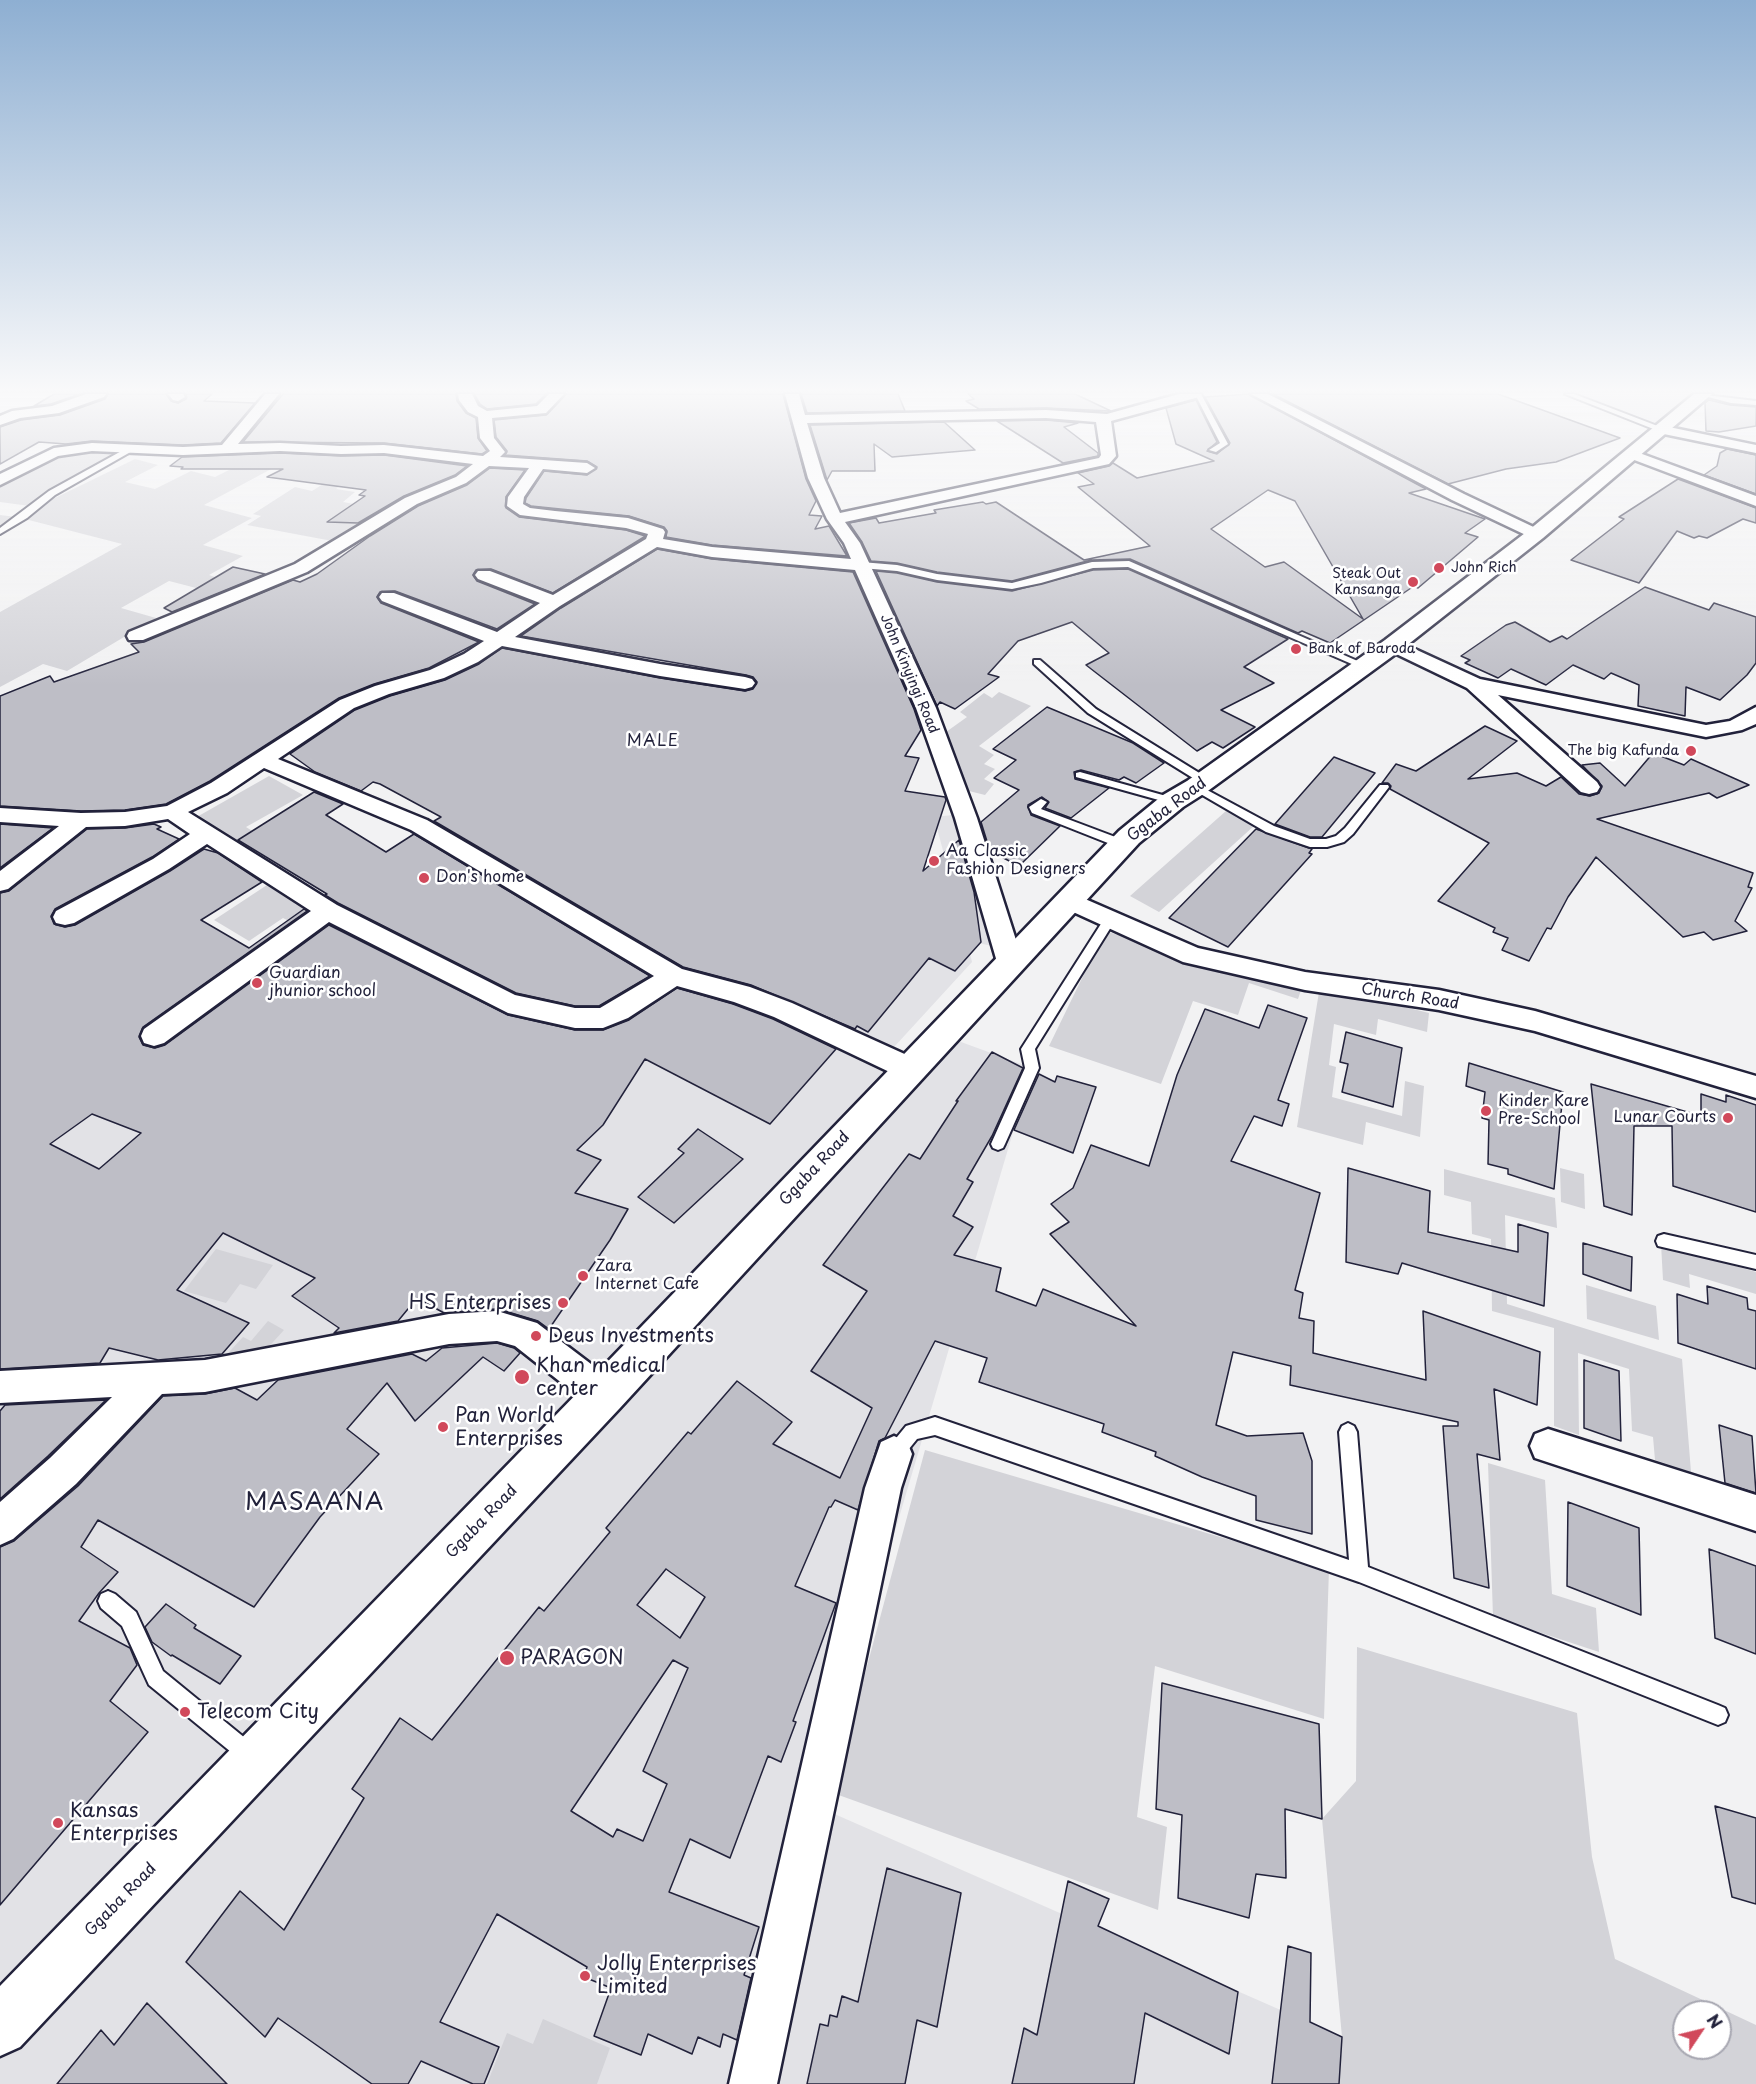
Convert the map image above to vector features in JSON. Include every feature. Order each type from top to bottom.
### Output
[{"type":"main road","name":"Ggaba Road","points":[[0,2027],[604,1395],[1122,844],[1191,790],[1393,645],[1589,491]]},
{"type":"street","points":[[136,636],[301,568],[411,501],[437,491]]},
{"type":"street","points":[[520,491],[516,497],[515,506],[526,512],[628,523],[657,532],[654,542]]},
{"type":"street","name":"John Kinyingi Road","points":[[822,491],[835,519],[852,543],[926,708],[966,818],[1010,962]]},
{"type":"street","points":[[835,519],[964,491]]},
{"type":"street","points":[[1447,491],[1536,534]]},
{"type":"street","points":[[1730,491],[1756,501]]},
{"type":"street","points":[[0,815],[81,820],[125,819],[172,812],[219,788],[347,704],[364,696],[450,668],[471,658],[554,602],[654,542],[723,553],[861,565]]},
{"type":"street","points":[[483,575],[554,602]]},
{"type":"street","points":[[388,597],[440,615],[497,639],[660,670],[745,683]]},
{"type":"street","points":[[1393,645],[1474,684],[1706,731],[1735,726],[1747,721],[1756,713]]},
{"type":"street","points":[[1474,684],[1553,770],[1589,788]]},
{"type":"street","points":[[262,760],[419,825],[674,976],[741,994],[783,1010],[910,1069]]},
{"type":"street","points":[[172,812],[328,912],[508,1003],[574,1018],[603,1018],[619,1011],[674,976]]},
{"type":"street","points":[[0,883],[81,820]]},
{"type":"street","points":[[65,917],[161,864],[206,834]]},
{"type":"street","name":"Church Road","points":[[1069,900],[1192,956],[1305,981],[1438,1000],[1536,1021],[1756,1087]]},
{"type":"street","points":[[154,1036],[328,912]]},
{"type":"street","points":[[0,1387],[205,1376],[448,1329],[498,1326],[525,1334],[604,1395]]},
{"type":"street","points":[[0,1526],[63,1471],[155,1378]]},
{"type":"street","points":[[1548,1446],[1756,1513]]},
{"type":"street","points":[[753,2084],[883,1488],[894,1454]]},
{"type":"lane","points":[[0,532],[55,491]]},
{"type":"lane","points":[[861,565],[897,568],[937,577],[1012,586],[1092,565],[1129,564],[1364,666]]},
{"type":"lane","points":[[1037,662],[1092,711],[1191,790],[1292,838],[1310,843],[1327,843],[1340,839],[1384,787]]},
{"type":"lane","points":[[1080,775],[1191,790]]},
{"type":"lane","points":[[1041,802],[1035,807],[1036,811],[1122,844]]},
{"type":"lane","points":[[998,1144],[1032,1068],[1028,1049],[1110,919]]},
{"type":"lane","points":[[1664,1241],[1756,1263]]},
{"type":"lane","points":[[894,1454],[912,1432],[935,1426],[1359,1574],[1718,1715]]},
{"type":"lane","points":[[1348,1432],[1359,1574]]},
{"type":"lane","points":[[108,1601],[129,1618],[156,1678],[256,1759]]},
{"type":"shaded area","points":[[0,491],[55,491],[30,506],[0,502]]},
{"type":"shaded area","points":[[69,491],[230,491],[204,505],[252,518],[203,545],[243,556],[209,575],[218,578],[200,589],[169,581],[121,608],[156,618],[67,671],[43,664],[0,687],[0,612],[122,544],[21,518],[0,529],[0,515],[16,517]]},
{"type":"shaded area","points":[[288,491],[355,492],[343,502],[381,509],[403,494],[412,495],[343,543],[247,525],[261,516],[253,514]]},
{"type":"shaded area","points":[[999,692],[1031,706],[979,746],[994,755],[984,764],[995,769],[984,779],[994,784],[985,795],[969,791],[946,732],[967,717],[960,712],[984,693],[992,698]]},
{"type":"shaded area","points":[[269,776],[303,795],[246,827],[270,842],[251,854],[195,818]]},
{"type":"shaded area","points":[[1226,811],[1255,825],[1159,912],[1130,896]]},
{"type":"shaded area","points":[[953,815],[968,849],[998,947],[967,941],[972,962],[884,1058],[892,1061],[942,1035],[1032,1068],[814,1805],[1342,2037],[1353,2084],[0,2084],[0,1135],[324,919],[508,1003],[575,1018],[620,1010],[669,978],[604,951],[627,926],[864,1013],[841,1041],[844,1042],[934,929],[967,940],[934,817]]},
{"type":"shaded area","points":[[267,885],[314,911],[295,924],[283,918],[249,941],[214,920]]},
{"type":"shaded area","points":[[1105,931],[1301,990],[1298,999],[1249,983],[1238,1015],[1193,1001],[1161,1084],[1049,1046]]},
{"type":"shaded area","points":[[1320,986],[1429,1013],[1427,1032],[1378,1019],[1376,1035],[1334,1024],[1329,1065],[1336,1067],[1332,1097],[1402,1116],[1405,1081],[1424,1086],[1420,1137],[1366,1122],[1363,1145],[1297,1127]]},
{"type":"shaded area","points":[[1560,1168],[1584,1174],[1585,1209],[1561,1202]]},
{"type":"shaded area","points":[[1444,1169],[1555,1198],[1557,1228],[1505,1215],[1507,1304],[1682,1359],[1691,1472],[1655,1460],[1653,1437],[1632,1431],[1629,1369],[1578,1353],[1579,1435],[1554,1426],[1554,1328],[1492,1311],[1491,1239],[1472,1234],[1471,1202],[1444,1195]]},
{"type":"shaded area","points":[[1661,1244],[1756,1272],[1756,1294],[1689,1274],[1690,1288],[1663,1280]]},
{"type":"shaded area","points":[[216,1249],[273,1265],[256,1289],[240,1284],[226,1303],[184,1291]]},
{"type":"shaded area","points":[[1586,1285],[1656,1306],[1659,1340],[1587,1319]]},
{"type":"shaded area","points":[[268,1321],[284,1330],[242,1376],[219,1363],[243,1337],[251,1341]]},
{"type":"shaded area","points":[[925,1450],[1329,1569],[1324,1719],[1155,1666],[1137,1817],[1167,1827],[1158,1910],[833,1793]]},
{"type":"shaded area","points":[[1488,1463],[1545,1480],[1552,1594],[1596,1608],[1599,1652],[1493,1617]]},
{"type":"shaded area","points":[[1357,1647],[1577,1713],[1592,1857],[1615,1959],[1703,2000],[1672,2000],[1672,2060],[1732,2060],[1732,2014],[1756,2025],[1756,2084],[1339,2084],[1342,2037],[1322,1819],[1356,1781]]},
{"type":"shaded area","points":[[543,2019],[610,2048],[597,2084],[487,2084],[507,2033],[533,2044]]},
{"type":"building","points":[[364,491],[416,491],[358,523],[327,522],[365,496],[359,495]]},
{"type":"building","points":[[452,491],[510,491],[506,497],[506,508],[519,517],[626,530],[645,536],[553,593],[491,569],[476,570],[473,575],[477,581],[535,604],[497,629],[395,591],[380,592],[377,597],[381,603],[479,642],[429,668],[374,684],[339,698],[210,781],[166,804],[125,810],[81,811],[0,806],[0,696],[50,676],[54,682],[139,652],[131,644],[144,642],[293,580],[300,582],[317,574],[370,536],[418,506]]},
{"type":"building","points":[[530,491],[812,491],[816,501],[809,515],[822,516],[815,529],[829,526],[847,556],[712,545],[666,537],[667,531],[664,527],[629,516],[531,506],[525,503]]},
{"type":"building","points":[[1083,491],[1266,491],[1211,529],[1265,567],[1284,562],[1363,619],[1295,501],[1271,491],[1416,491],[1409,493],[1485,519],[1465,533],[1478,537],[1418,588],[1414,586],[1330,643],[1302,631],[1298,633],[1130,559],[1091,560],[1012,581],[937,572],[897,563],[871,561],[849,523],[876,518],[879,523],[936,513],[934,510],[996,502],[1084,560],[1150,546]]},
{"type":"building","points":[[1659,491],[1711,491],[1756,508],[1756,523],[1743,519],[1707,538],[1699,536],[1694,538],[1677,531],[1639,583],[1571,560],[1624,519],[1619,517]]},
{"type":"building","points":[[657,549],[712,559],[853,572],[914,709],[921,730],[905,756],[919,758],[905,791],[945,797],[946,800],[923,871],[959,840],[974,892],[981,942],[955,971],[929,958],[868,1032],[857,1026],[855,1029],[751,985],[683,967],[434,821],[441,817],[380,784],[373,782],[361,791],[315,772],[290,754],[355,710],[390,696],[445,680],[479,664],[502,648],[660,678],[745,691],[753,689],[757,682],[753,677],[746,675],[521,636],[561,608]]},
{"type":"building","points":[[233,567],[265,574],[172,612],[164,608]]},
{"type":"building","points":[[1128,569],[1288,639],[1244,667],[1274,683],[1221,710],[1255,727],[1223,748],[1212,742],[1197,751],[1086,665],[1109,653],[1072,622],[1018,641],[988,674],[999,677],[955,709],[940,702],[937,706],[876,571],[937,582],[1012,591],[1093,570]]},
{"type":"building","points":[[1645,587],[1709,610],[1714,603],[1756,617],[1756,663],[1747,675],[1720,700],[1686,687],[1685,716],[1638,706],[1639,685],[1611,673],[1604,679],[1573,665],[1546,685],[1511,669],[1498,678],[1465,663],[1470,660],[1461,656],[1506,625],[1515,622],[1550,642],[1562,636],[1567,639]]},
{"type":"building","points":[[1047,707],[1133,743],[1164,763],[1136,783],[1124,777],[1119,780],[1081,770],[1074,772],[1075,779],[1109,788],[1071,818],[1045,808],[1049,802],[1042,797],[1028,805],[1031,815],[1060,826],[1019,866],[990,851],[981,822],[1019,790],[994,778],[1016,760],[993,749]]},
{"type":"building","points":[[1485,726],[1517,741],[1468,779],[1517,773],[1546,786],[1561,777],[1579,794],[1590,796],[1599,793],[1602,786],[1582,765],[1600,763],[1625,786],[1653,753],[1684,765],[1691,759],[1749,785],[1717,798],[1709,793],[1597,819],[1753,873],[1748,887],[1752,888],[1735,921],[1747,931],[1713,940],[1704,932],[1683,937],[1596,857],[1568,897],[1551,929],[1547,928],[1529,961],[1502,950],[1508,938],[1493,932],[1495,928],[1438,901],[1489,843],[1390,789],[1391,786],[1388,783],[1382,783],[1396,764],[1416,771]]},
{"type":"building","points":[[1334,757],[1375,773],[1322,837],[1310,837],[1275,824]]},
{"type":"building","points":[[314,792],[343,804],[326,815],[386,852],[414,834],[650,976],[599,1006],[575,1006],[516,993],[338,903],[238,840]]},
{"type":"building","points":[[0,824],[53,828],[0,868]]},
{"type":"building","points":[[154,824],[161,827],[157,829],[179,839],[152,857],[55,909],[51,916],[54,924],[65,927],[75,925],[204,849],[218,853],[262,882],[201,920],[249,948],[304,909],[307,911],[143,1027],[139,1037],[143,1045],[155,1048],[165,1045],[329,925],[508,1015],[575,1030],[603,1030],[629,1020],[677,988],[733,1004],[773,1019],[836,1049],[770,1124],[645,1059],[603,1125],[577,1150],[601,1160],[575,1193],[628,1209],[610,1240],[549,1329],[538,1321],[498,1309],[444,1313],[417,1298],[398,1321],[334,1333],[339,1328],[292,1296],[315,1278],[223,1233],[177,1290],[249,1323],[222,1354],[158,1360],[109,1348],[100,1363],[0,1369],[0,893],[9,891],[87,829],[125,828]],"holes":[[[92,1114],[141,1133],[99,1169],[50,1144]]]},
{"type":"building","points":[[1256,829],[1312,849],[1309,853],[1312,854],[1228,947],[1169,918]]},
{"type":"building","points":[[1268,1005],[1307,1018],[1278,1100],[1289,1104],[1282,1126],[1254,1116],[1231,1161],[1320,1193],[1295,1290],[1303,1293],[1299,1318],[1314,1321],[1313,1353],[1426,1380],[1423,1311],[1540,1352],[1537,1405],[1494,1389],[1500,1460],[1477,1454],[1489,1588],[1454,1578],[1443,1426],[1458,1426],[1458,1422],[1290,1385],[1291,1366],[1233,1352],[1216,1425],[1247,1436],[1303,1433],[1312,1461],[1312,1534],[1256,1520],[1256,1496],[1202,1477],[1155,1456],[1156,1452],[1102,1432],[1104,1424],[979,1382],[987,1358],[935,1341],[885,1438],[879,1441],[858,1510],[835,1500],[829,1507],[795,1586],[836,1603],[793,1721],[796,1722],[781,1762],[768,1756],[730,1858],[690,1839],[669,1892],[759,1927],[744,1975],[751,1978],[737,2040],[723,2034],[720,2047],[698,2037],[692,2054],[648,2034],[641,2055],[594,2036],[611,1988],[584,1977],[587,1967],[497,1914],[440,2022],[499,2047],[484,2084],[473,2084],[421,2061],[408,2084],[372,2084],[278,2018],[265,2037],[186,1962],[240,1891],[284,1930],[364,1798],[352,1789],[400,1718],[432,1740],[539,1607],[544,1611],[610,1532],[606,1528],[688,1432],[691,1434],[737,1381],[792,1422],[773,1444],[840,1478],[872,1408],[811,1371],[867,1291],[823,1265],[909,1154],[920,1159],[958,1101],[956,1101],[992,1052],[1023,1068],[992,1136],[967,1179],[973,1182],[953,1216],[973,1227],[954,1255],[1001,1268],[996,1291],[1036,1306],[1043,1289],[1136,1326],[1050,1234],[1069,1222],[1051,1204],[1073,1188],[1091,1145],[1149,1166],[1177,1075],[1205,1009],[1259,1028]],"holes":[[[666,1569],[705,1597],[680,1638],[637,1605]],[[673,1660],[688,1668],[643,1771],[667,1784],[643,1841],[617,1829],[613,1837],[571,1811]]]},
{"type":"building","points":[[1346,1032],[1402,1048],[1393,1107],[1342,1092],[1348,1064],[1340,1062]]},
{"type":"building","points":[[1469,1063],[1563,1092],[1554,1189],[1508,1174],[1508,1169],[1488,1164],[1489,1120],[1482,1118],[1485,1092],[1466,1086]]},
{"type":"building","points":[[1039,1074],[1055,1082],[1057,1076],[1096,1087],[1073,1153],[1014,1130]]},
{"type":"building","points":[[1591,1084],[1701,1116],[1701,1094],[1726,1102],[1726,1095],[1756,1105],[1756,1212],[1673,1186],[1672,1126],[1634,1126],[1632,1215],[1604,1206]]},
{"type":"building","points":[[698,1129],[743,1159],[674,1223],[638,1197],[684,1153],[678,1149]]},
{"type":"building","points":[[1348,1168],[1430,1191],[1428,1232],[1518,1252],[1518,1224],[1548,1233],[1544,1306],[1402,1263],[1398,1274],[1346,1262]]},
{"type":"building","points":[[1583,1243],[1632,1257],[1631,1291],[1583,1274]]},
{"type":"building","points":[[1707,1286],[1747,1298],[1748,1309],[1756,1311],[1756,1369],[1678,1343],[1677,1294],[1708,1304]]},
{"type":"building","points":[[497,1343],[514,1348],[520,1353],[504,1371],[483,1357],[415,1421],[387,1383],[347,1429],[379,1454],[320,1517],[254,1607],[98,1520],[81,1547],[118,1572],[79,1621],[130,1648],[137,1665],[110,1701],[148,1732],[0,1905],[0,1547],[14,1541],[78,1486],[163,1396],[205,1394],[235,1388],[257,1400],[278,1380],[412,1354],[426,1361],[442,1348]]},
{"type":"building","points":[[1584,1360],[1619,1371],[1621,1441],[1584,1428]]},
{"type":"building","points":[[106,1400],[0,1499],[0,1411],[5,1405]]},
{"type":"building","points":[[1719,1425],[1752,1436],[1756,1493],[1725,1483]]},
{"type":"building","points":[[1568,1502],[1639,1528],[1641,1615],[1567,1586]]},
{"type":"building","points":[[1709,1549],[1756,1566],[1756,1654],[1715,1638]]},
{"type":"building","points":[[166,1604],[196,1625],[194,1628],[241,1656],[220,1684],[171,1656],[152,1642],[145,1627]]},
{"type":"building","points":[[1162,1683],[1319,1724],[1322,1819],[1285,1809],[1286,1878],[1256,1874],[1249,1918],[1178,1898],[1182,1815],[1156,1809]]},
{"type":"building","points":[[1715,1806],[1756,1818],[1756,1904],[1732,1897]]},
{"type":"building","points":[[887,1868],[961,1893],[937,2027],[917,2020],[905,2084],[807,2084],[820,2024],[828,2026],[830,2015],[837,2017],[842,1996],[858,2002]]},
{"type":"building","points":[[1068,1881],[1109,1899],[1098,1926],[1238,1992],[1229,2054],[1145,2013],[1134,2084],[1012,2084],[1024,2028],[1037,2035]]},
{"type":"building","points":[[1288,1946],[1311,1953],[1310,2022],[1342,2037],[1339,2084],[1272,2084]]},
{"type":"building","points":[[147,2003],[227,2084],[57,2084],[101,2030],[114,2045]]},
{"type":"place","name":"John Rich","points":[[1439,568]]},
{"type":"place","name":"Steak Out Kansanga","points":[[1413,582]]},
{"type":"place","name":"Bank of Baroda","points":[[1296,649]]},
{"type":"place","name":"The big Kafunda","points":[[1691,751]]},
{"type":"place","name":"Aa Classic Fashion Designers","points":[[934,861]]},
{"type":"place","name":"Don's home","points":[[424,878]]},
{"type":"place","name":"Guardian jhunior school","points":[[257,983]]},
{"type":"place","name":"Kinder Kare Pre-School","points":[[1486,1111]]},
{"type":"place","name":"Lunar Courts","points":[[1728,1118]]},
{"type":"place","name":"Zara Internet Cafe","points":[[583,1276]]},
{"type":"place","name":"HS Enterprises","points":[[563,1303]]},
{"type":"place","name":"Deus Investments","points":[[536,1336]]},
{"type":"place","name":"Khan medical center","points":[[522,1377]]},
{"type":"place","name":"Pan World Enterprises","points":[[443,1427]]},
{"type":"place","name":"PARAGON","points":[[507,1658]]},
{"type":"place","name":"Telecom City","points":[[185,1712]]},
{"type":"place","name":"Kansas Enterprises","points":[[58,1823]]},
{"type":"place","name":"Jolly Enterprises Limited","points":[[585,1976]]},
{"type":"district","name":"MALE","points":[[653,742]]},
{"type":"district","name":"MASAANA","points":[[315,1503]]}]
